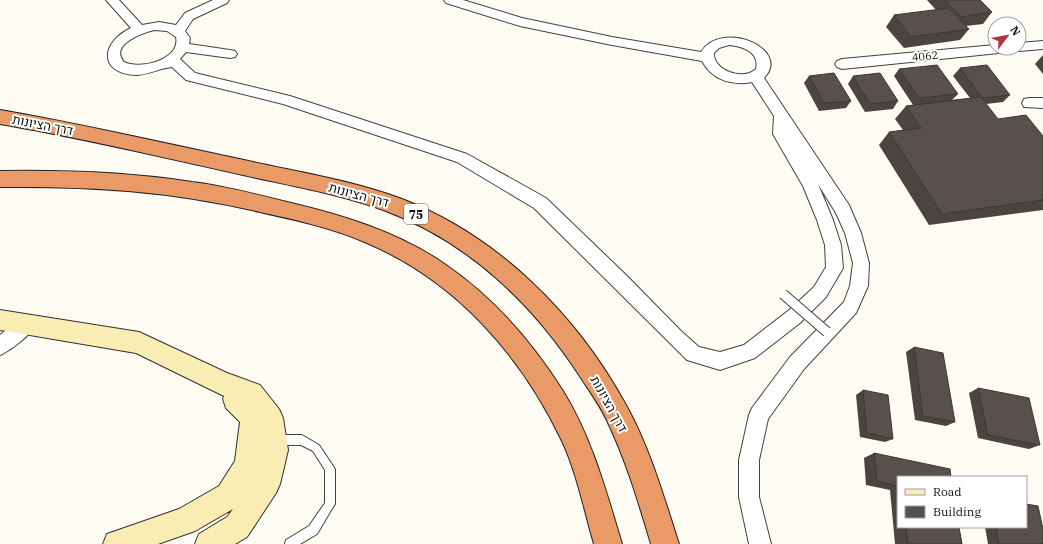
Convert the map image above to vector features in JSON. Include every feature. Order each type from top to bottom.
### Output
[{"type":"highway","name":"דרך הציונות","points":[[0,117],[153,147],[356,192],[396,205],[428,220],[460,238],[488,257],[520,284],[556,321],[588,365],[617,413],[639,466],[666,544]]},
{"type":"highway","points":[[0,179],[130,182],[181,188],[225,196],[295,212],[375,236],[433,267],[458,285],[487,311],[519,346],[547,388],[572,433],[590,481],[608,544]]},
{"type":"street","points":[[112,0],[139,29]]},
{"type":"street","points":[[179,31],[189,16],[223,0]]},
{"type":"street","points":[[450,0],[520,22],[612,41],[706,57]]},
{"type":"street","points":[[154,26],[169,26],[179,31],[184,38],[182,47],[177,55],[168,62],[156,67],[142,70],[120,66],[114,59],[114,51],[116,47],[127,35],[139,29],[154,26]]},
{"type":"street","points":[[737,42],[746,44],[761,54],[764,60],[764,67],[756,77],[746,80],[735,80],[724,77],[715,71],[709,64],[706,57],[708,51],[712,46],[719,43],[737,42]]},
{"type":"street","points":[[1027,46],[1043,45]]},
{"type":"street","points":[[182,47],[230,54]]},
{"type":"street","name":"4062","points":[[842,64],[987,50]]},
{"type":"street","points":[[168,62],[175,62],[191,77],[285,100],[462,158],[540,203],[694,354],[720,361],[749,352],[794,317],[820,292],[835,268],[833,245],[825,220],[810,184],[780,134],[781,116]]},
{"type":"street","points":[[756,77],[843,210],[853,232],[861,264],[859,286],[850,307],[797,363],[759,415],[749,460],[749,497],[760,544]]},
{"type":"street","points":[[0,320],[139,343],[221,383],[251,394],[270,418],[275,450],[267,484],[237,527],[210,544]]},
{"type":"street","points":[[0,346],[27,324]]},
{"type":"street","points":[[117,544],[185,521],[229,496],[248,465],[253,418],[221,383]]},
{"type":"lane","points":[[783,294],[827,332]]},
{"type":"lane","points":[[273,440],[302,440],[316,448],[330,469],[330,504],[313,530],[290,544]]},
{"type":"building","points":[[945,0],[980,0],[992,12],[961,17]]},
{"type":"building","points":[[949,8],[969,29],[911,37],[894,15]]},
{"type":"building","points":[[937,65],[958,94],[919,98],[899,69]]},
{"type":"building","points":[[987,65],[1010,95],[982,98],[960,68]]},
{"type":"building","points":[[834,73],[851,101],[824,103],[809,76]]},
{"type":"building","points":[[880,73],[898,101],[870,104],[853,76]]},
{"type":"building","points":[[981,97],[998,119],[1026,115],[1043,136],[1043,200],[942,214],[889,132],[921,128],[906,106]]},
{"type":"building","points":[[914,347],[943,353],[955,422],[923,416]]},
{"type":"building","points":[[978,388],[1029,398],[1040,445],[988,435]]},
{"type":"building","points":[[863,390],[888,395],[893,439],[867,433]]},
{"type":"building","points":[[874,453],[950,469],[951,476],[897,476],[897,486],[877,481]]},
{"type":"building","points":[[1027,504],[1038,506],[1043,529],[1043,544],[999,544],[996,528],[1027,528]]},
{"type":"building","points":[[906,528],[959,528],[962,544],[908,544]]}]
